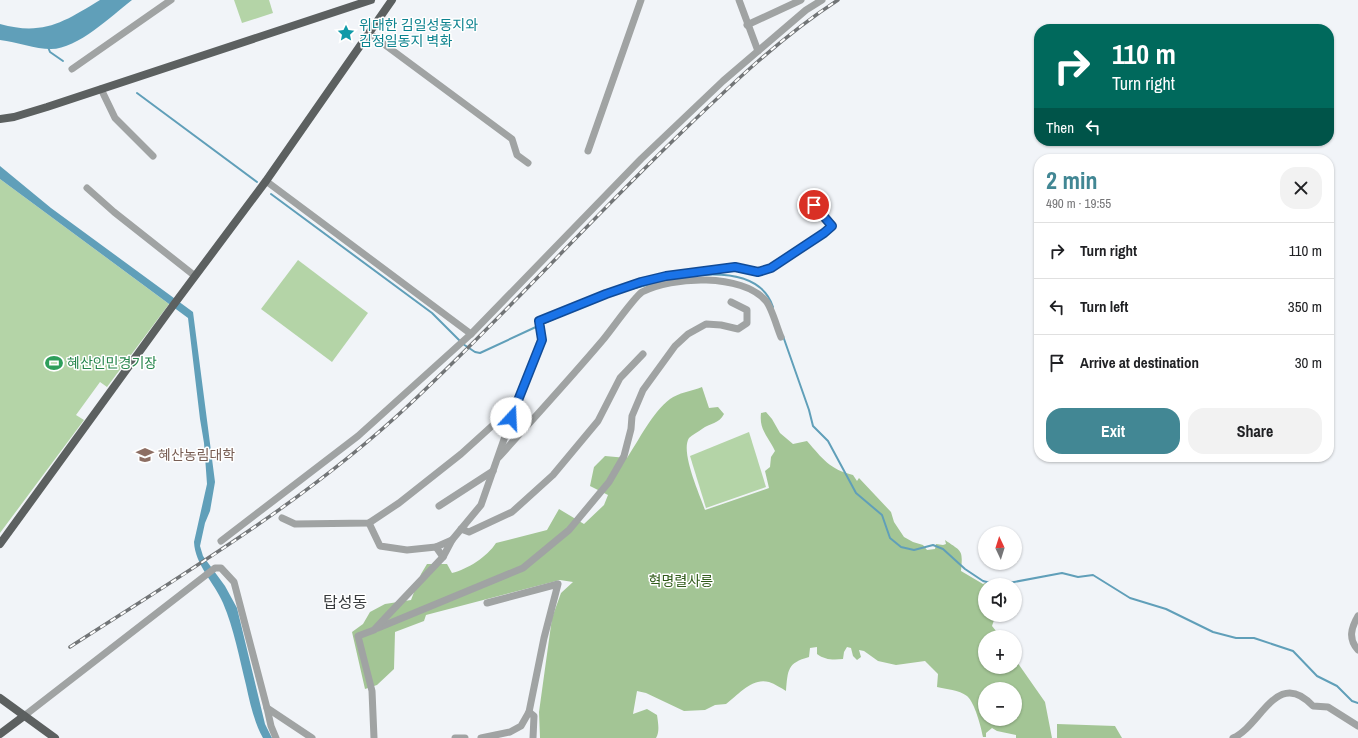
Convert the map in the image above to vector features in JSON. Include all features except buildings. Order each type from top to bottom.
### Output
[{"type":"main road","points":[[0,119],[14,117],[371,0]]},
{"type":"main road","points":[[0,544],[169,311],[266,181],[392,0]]},
{"type":"main road","points":[[0,698],[56,738]]},
{"type":"main road","points":[[0,734],[24,716]]},
{"type":"street","points":[[72,69],[171,0]]},
{"type":"street","points":[[588,150],[641,0]]},
{"type":"street","points":[[739,0],[747,25],[758,51]]},
{"type":"street","points":[[747,25],[801,0]]},
{"type":"street","points":[[221,541],[358,436],[471,334],[641,159],[723,81],[806,10],[822,0]]},
{"type":"street","points":[[369,33],[512,139],[517,155],[528,163]]},
{"type":"street","points":[[101,89],[115,118],[153,156]]},
{"type":"street","points":[[266,181],[471,334]]},
{"type":"street","points":[[87,188],[114,212],[195,276]]},
{"type":"street","points":[[374,630],[443,557],[452,540],[481,505],[516,405],[542,340],[540,324],[606,294],[641,282],[666,276],[735,267],[758,272],[771,268],[824,233],[832,226],[814,205]]},
{"type":"street","points":[[496,460],[602,341],[641,293],[664,284],[691,280],[722,281],[742,285],[766,301],[781,337]]},
{"type":"street","points":[[374,738],[372,690],[358,636],[523,568],[569,530],[609,482],[624,456],[632,429],[632,416],[643,390],[675,346],[688,334],[706,324],[738,329],[747,323],[747,310],[731,302]]},
{"type":"street","points":[[461,530],[469,532],[512,512],[552,475],[598,421],[620,378],[643,354]]},
{"type":"street","points":[[282,518],[295,524],[369,523],[399,503],[461,454],[516,405]]},
{"type":"street","points":[[439,506],[493,471]]},
{"type":"street","points":[[369,523],[380,546],[407,550],[436,547],[452,540]]},
{"type":"street","points":[[436,547],[443,557]]},
{"type":"street","points":[[24,716],[215,568],[221,568],[234,582],[266,708],[276,738]]},
{"type":"street","points":[[481,738],[515,729],[520,726],[529,712],[544,638],[558,584],[487,603]]},
{"type":"street","points":[[1358,616],[1351,633],[1352,642],[1358,650]]},
{"type":"street","points":[[1233,738],[1252,723],[1274,697],[1284,694],[1296,694],[1305,698],[1313,706],[1328,707],[1358,726]]},
{"type":"street","points":[[266,708],[312,738]]},
{"type":"street","points":[[529,712],[534,716],[533,738]]},
{"type":"street","points":[[455,738],[465,738]]},
{"type":"green space","points":[[234,0],[269,0],[273,13],[242,23]]},
{"type":"green space","points":[[0,179],[169,304],[107,387],[100,382],[76,415],[84,420],[0,533]]},
{"type":"green space","points":[[298,260],[368,313],[332,362],[261,309]]},
{"type":"green space","name":"혁명렬사릉","points":[[702,387],[709,408],[718,407],[724,414],[720,420],[705,427],[690,437],[687,444],[687,453],[692,474],[705,510],[769,488],[765,471],[770,467],[771,457],[775,451],[761,424],[761,413],[766,412],[780,433],[793,444],[807,441],[822,458],[832,466],[845,473],[853,475],[857,481],[859,478],[891,512],[894,522],[904,537],[923,545],[927,550],[935,549],[936,544],[946,544],[945,540],[958,549],[962,559],[961,571],[978,581],[978,622],[993,622],[992,626],[995,630],[978,630],[978,674],[1022,674],[1022,669],[1045,702],[1052,738],[1016,738],[1016,735],[997,731],[992,728],[986,733],[986,737],[983,737],[981,726],[1022,726],[1022,682],[978,682],[978,718],[973,704],[967,696],[960,692],[937,687],[938,674],[925,661],[896,665],[878,661],[864,651],[859,650],[861,657],[857,660],[853,656],[851,648],[847,647],[844,652],[843,659],[829,659],[817,654],[817,647],[810,648],[809,657],[796,662],[790,668],[787,678],[786,691],[769,682],[757,682],[751,684],[726,704],[715,705],[705,710],[684,711],[646,693],[637,691],[633,714],[647,709],[657,715],[658,730],[656,738],[540,738],[539,712],[552,618],[561,593],[573,582],[560,580],[426,615],[424,621],[395,632],[394,669],[377,685],[365,689],[352,632],[363,624],[370,612],[385,604],[411,600],[421,574],[427,564],[447,564],[452,573],[464,569],[482,558],[496,543],[547,530],[559,509],[584,524],[604,505],[608,495],[590,486],[594,467],[605,456],[627,458],[657,412],[670,399],[677,395]]},
{"type":"green space","points":[[749,432],[766,487],[706,508],[690,456]]},
{"type":"green space","points":[[1057,724],[1115,726],[1122,738],[1057,738]]},
{"type":"water","points":[[100,0],[132,0],[83,38],[61,48],[45,49],[0,40],[0,24],[29,28],[53,25],[75,15]]},
{"type":"water","points":[[0,166],[51,208],[193,312],[215,482],[210,511],[205,523],[200,546],[203,556],[225,586],[237,608],[265,724],[272,738],[263,738],[257,726],[227,613],[219,595],[201,566],[195,550],[194,542],[207,484],[204,443],[188,318],[0,179]]},
{"type":"waterway","points":[[48,47],[50,52],[63,61]]},
{"type":"waterway","points":[[137,93],[257,182]]},
{"type":"waterway","points":[[271,194],[432,313],[460,341]]},
{"type":"waterway","points":[[700,275],[733,276],[753,283],[768,297],[773,307]]},
{"type":"waterway","points":[[631,289],[671,279]]},
{"type":"waterway","points":[[542,324],[560,316]]},
{"type":"waterway","points":[[463,344],[475,352],[480,353],[538,326]]},
{"type":"waterway","points":[[783,336],[809,410],[813,426],[828,441],[856,493],[882,515],[890,538],[901,547],[914,550],[933,545],[943,549],[965,569],[983,581],[998,585],[1062,573],[1078,577],[1093,575],[1130,598],[1166,609],[1213,632],[1236,638],[1254,638],[1293,651],[1317,676],[1337,686],[1352,701],[1358,703]]},
{"type":"railway","points":[[70,647],[203,562],[289,502],[372,438],[446,370],[615,198],[720,96],[777,45],[817,14],[838,0]]},
{"type":"place","name":"위대한 김일성동지와 김정일동지 벽화","points":[[346,33]]},
{"type":"place","name":"혜산인민경기장","points":[[54,363]]},
{"type":"place","name":"혜산농림대학","points":[[145,455]]},
{"type":"district","name":"탑성동","points":[[345,602]]},
{"type":"route","points":[[511,418],[542,340],[539,321],[606,294],[641,282],[666,276],[735,267],[758,272],[771,268],[824,233],[832,226],[814,205]]}]
